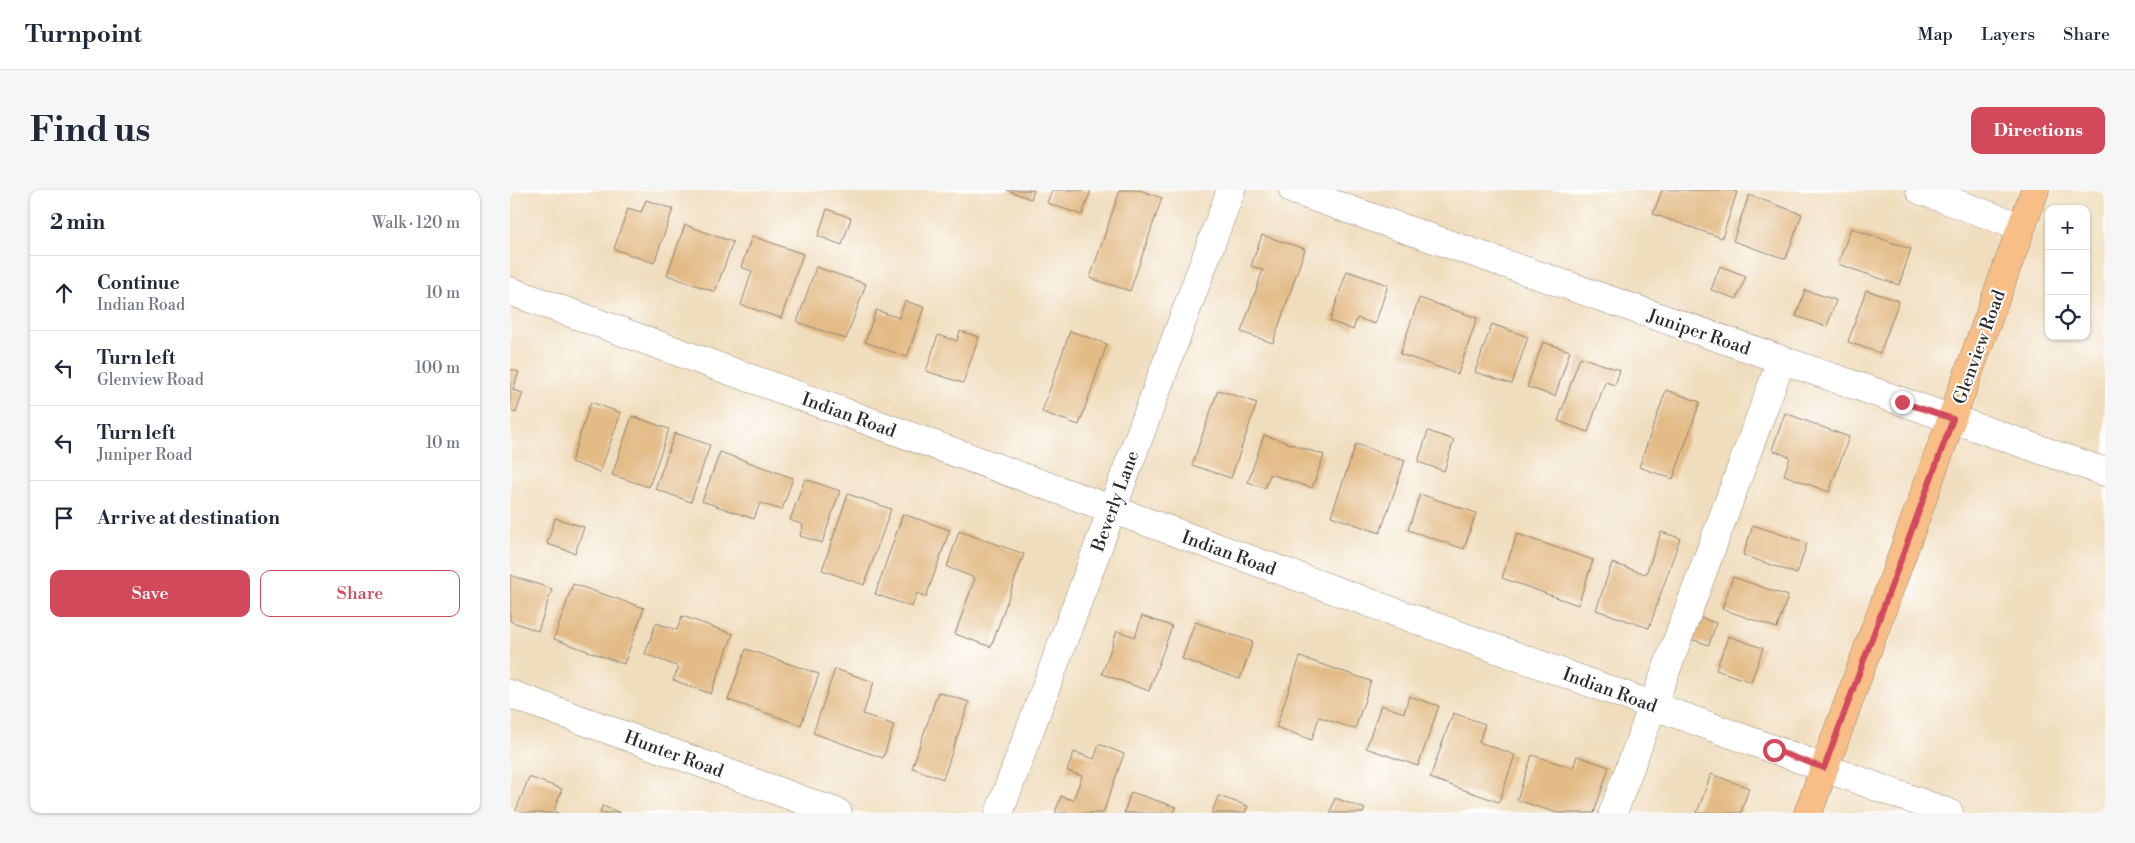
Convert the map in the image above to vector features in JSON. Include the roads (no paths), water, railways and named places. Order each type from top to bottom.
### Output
[{"type":"main road","name":"Glenview Road","points":[[1808,813],[2035,190]]},
{"type":"street","name":"Beverly Lane","points":[[999,813],[1231,190]]},
{"type":"street","name":"Juniper Road","points":[[1293,190],[2105,472]]},
{"type":"street","points":[[1920,190],[2021,227]]},
{"type":"street","name":"Indian Road","points":[[510,291],[1112,511],[1949,813]]},
{"type":"street","points":[[1613,813],[1781,361]]},
{"type":"street","name":"Hunter Road","points":[[510,694],[838,813]]}]
